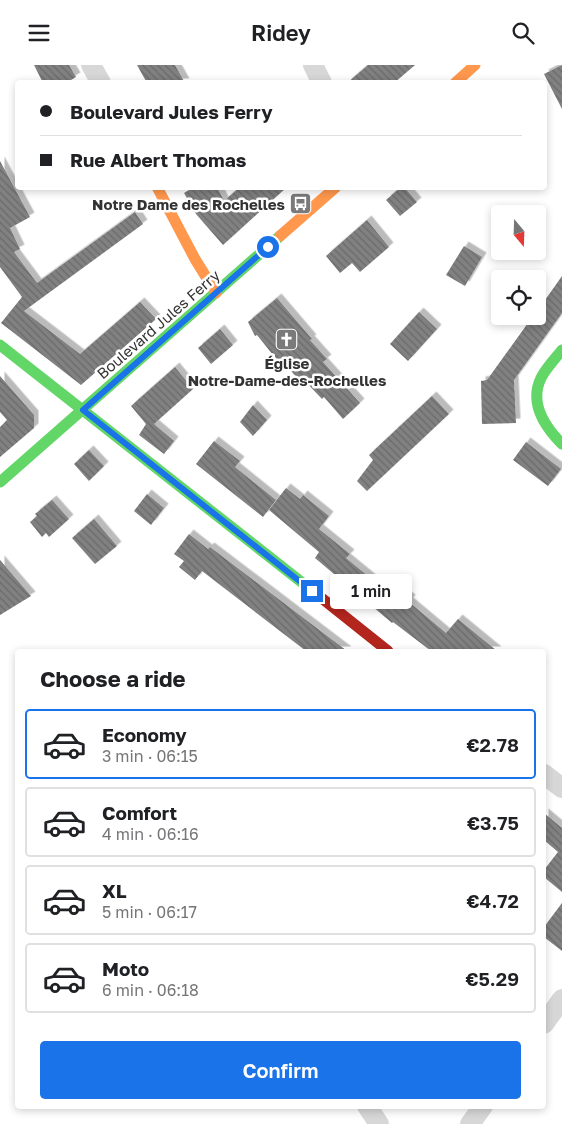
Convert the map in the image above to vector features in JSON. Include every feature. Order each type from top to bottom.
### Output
[{"type":"street","points":[[91,65],[99,80]]},
{"type":"street","points":[[313,65],[320,80]]},
{"type":"street","points":[[459,80],[476,65]]},
{"type":"street","points":[[159,190],[195,259],[216,293]]},
{"type":"street","name":"Boulevard Jules Ferry","points":[[0,482],[333,190]]},
{"type":"street","points":[[0,345],[385,649]]},
{"type":"street","points":[[562,350],[540,380],[536,401],[542,422],[562,444]]},
{"type":"street","points":[[546,776],[562,788]]},
{"type":"street","points":[[546,1022],[560,1004]]},
{"type":"street","points":[[369,1109],[379,1124]]},
{"type":"street","points":[[470,1124],[481,1109]]},
{"type":"building","points":[[34,65],[69,65],[76,77],[71,80],[42,80]]},
{"type":"building","points":[[137,65],[175,65],[183,80],[145,80]]},
{"type":"building","points":[[368,65],[415,65],[398,80],[350,80]]},
{"type":"building","points":[[562,65],[562,109],[544,74]]},
{"type":"building","points":[[0,161],[30,217],[10,228],[20,249],[14,252],[37,283],[135,212],[143,224],[24,311],[80,354],[140,302],[156,319],[81,385],[1,323],[22,297],[0,267]]},
{"type":"building","points":[[189,190],[218,190],[224,201],[237,190],[284,190],[223,245],[196,214],[184,193]]},
{"type":"building","points":[[398,190],[407,190],[417,202],[400,216],[386,200]]},
{"type":"building","points":[[367,220],[389,247],[360,272],[352,263],[340,273],[326,256]]},
{"type":"building","points":[[464,246],[482,257],[465,286],[446,275]]},
{"type":"building","points":[[562,276],[562,313],[514,380],[516,423],[482,424],[481,381],[487,380],[527,325],[546,325],[546,299]]},
{"type":"building","name":"Église Notre-Dame-des-Rochelles","points":[[277,298],[327,359],[323,362],[360,403],[343,419],[324,397],[322,399],[303,379],[300,381],[284,363],[282,364],[273,355],[257,335],[255,336],[248,322]]},
{"type":"building","points":[[419,312],[437,329],[408,361],[390,344]]},
{"type":"building","points":[[220,329],[233,345],[211,364],[198,348]]},
{"type":"building","points":[[175,367],[193,389],[154,424],[174,441],[164,454],[139,435],[146,424],[131,406]]},
{"type":"building","points":[[0,376],[34,415],[34,428],[0,457],[0,427],[7,420],[0,412]]},
{"type":"building","points":[[432,396],[449,414],[367,491],[357,481],[373,460],[369,455]]},
{"type":"building","points":[[253,405],[267,420],[253,436],[240,422]]},
{"type":"building","points":[[214,441],[240,461],[235,467],[276,500],[263,517],[196,464]]},
{"type":"building","points":[[526,442],[561,469],[548,486],[513,460]]},
{"type":"building","points":[[89,450],[104,466],[89,481],[74,464]]},
{"type":"building","points":[[286,488],[300,499],[303,495],[329,516],[319,529],[350,554],[346,558],[385,590],[391,583],[411,599],[409,602],[446,633],[458,619],[495,649],[428,649],[392,623],[315,558],[319,552],[269,510]]},
{"type":"building","points":[[147,494],[164,508],[151,525],[134,511]]},
{"type":"building","points":[[52,500],[69,519],[49,537],[46,533],[42,537],[30,522],[37,516],[35,514]]},
{"type":"building","points":[[94,519],[117,546],[95,564],[72,538]]},
{"type":"building","points":[[189,534],[208,549],[210,547],[344,649],[303,649],[202,571],[195,580],[179,567],[184,561],[174,554]]},
{"type":"building","points":[[0,560],[31,596],[0,615]]},
{"type":"building","points":[[546,815],[562,828],[562,892],[546,879],[546,867],[558,852],[546,842]]},
{"type":"building","points":[[562,903],[562,951],[546,939],[546,924]]},
{"type":"traffic: fast","points":[[0,482],[280,236]]},
{"type":"traffic: fast","points":[[0,345],[309,588]]},
{"type":"traffic: fast","points":[[562,350],[541,378],[537,396],[538,405],[545,422],[562,444]]},
{"type":"traffic: slow","points":[[458,80],[475,65]]},
{"type":"traffic: slow","points":[[159,190],[195,259],[216,293]]},
{"type":"traffic: slow","points":[[280,236],[333,190]]},
{"type":"traffic: jam","points":[[309,588],[385,649]]},
{"type":"place","name":"Notre Dame des Rochelles","points":[[301,204]]},
{"type":"place","name":"Église Notre-Dame-des-Rochelles","points":[[287,340]]},
{"type":"route","points":[[268,247],[83,410],[312,591]]}]
